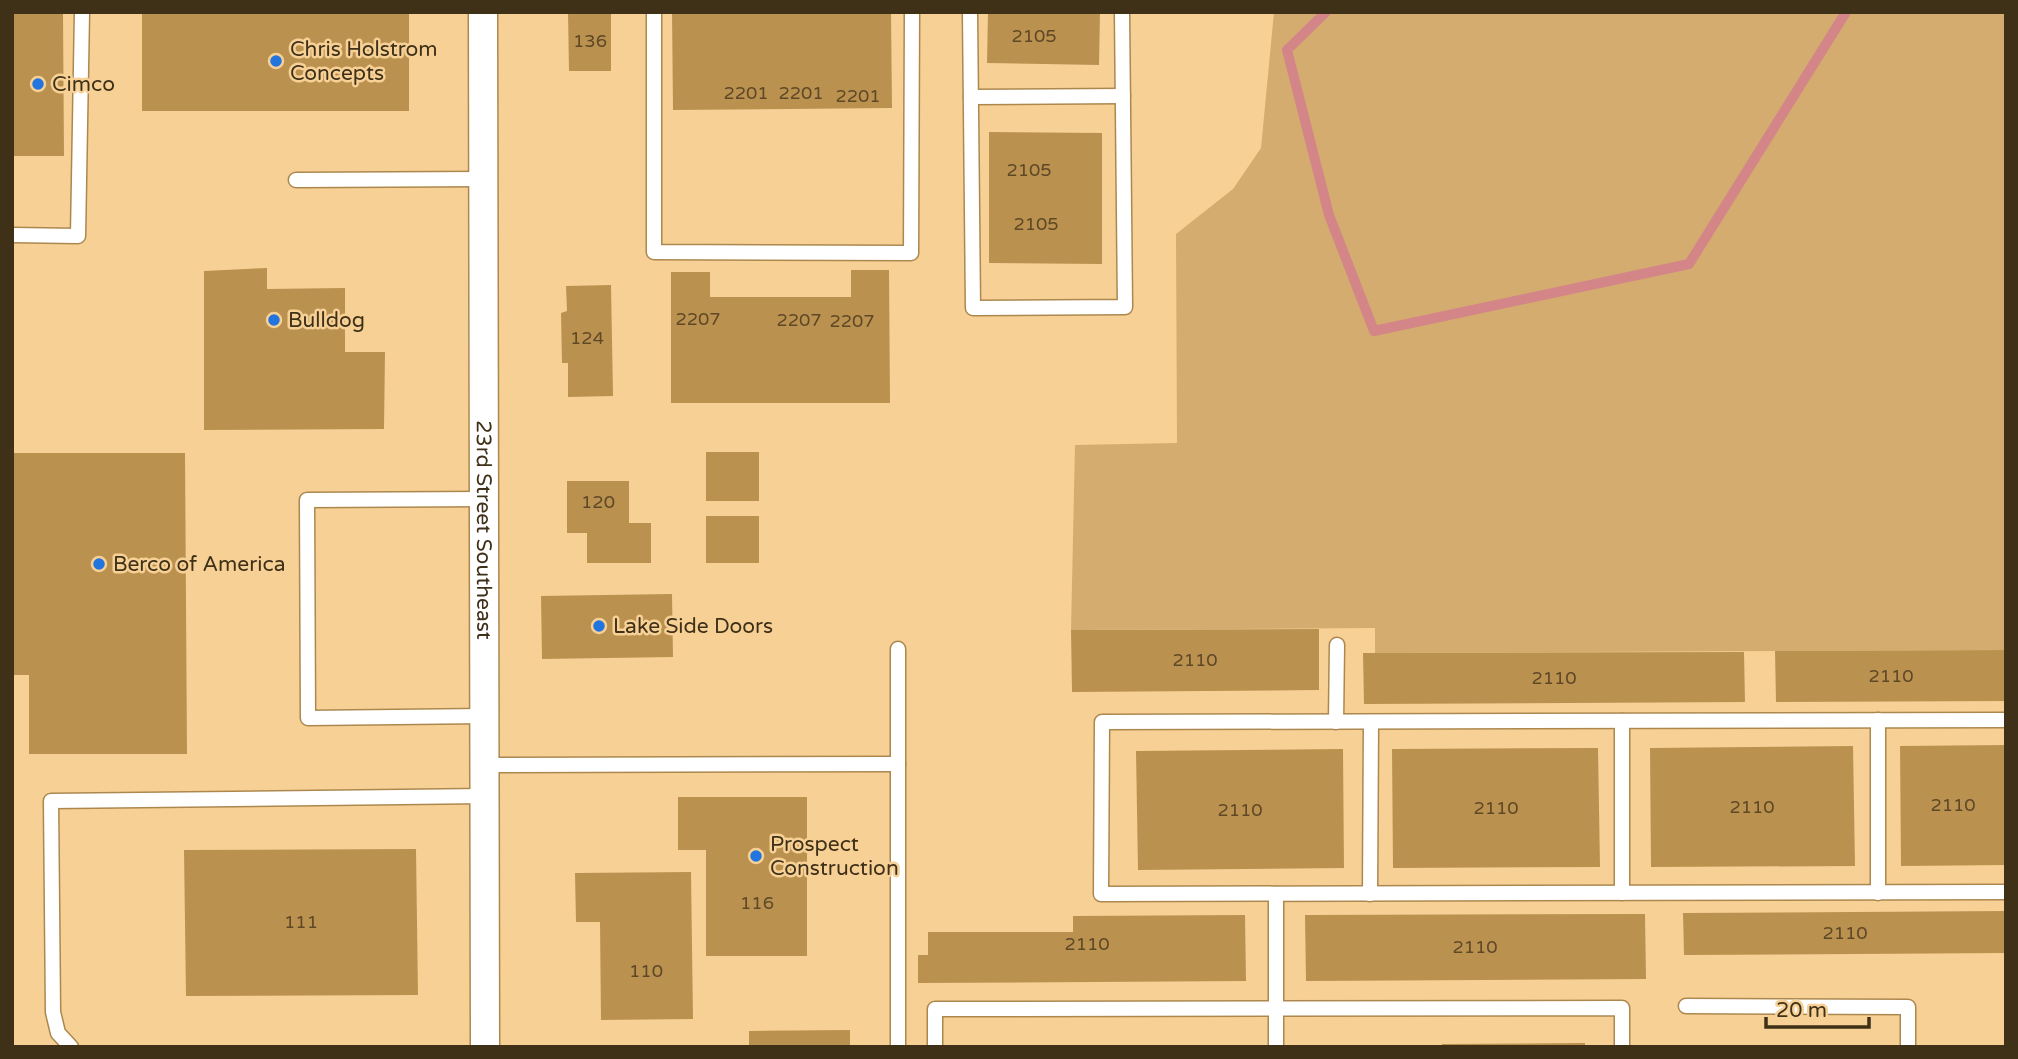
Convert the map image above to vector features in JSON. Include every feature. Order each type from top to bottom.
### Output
[{"type":"street","name":"23rd Street Southeast","points":[[484,12],[485,1047]]},
{"type":"lane","points":[[12,235],[78,236],[82,12]]},
{"type":"lane","points":[[654,12],[654,252],[884,253],[911,253],[912,12]]},
{"type":"lane","points":[[970,12],[973,308],[1125,307],[1122,12]]},
{"type":"lane","points":[[971,97],[1123,96]]},
{"type":"lane","points":[[296,180],[484,179]]},
{"type":"lane","points":[[484,499],[307,500],[308,718],[485,716]]},
{"type":"lane","points":[[1336,722],[1337,645]]},
{"type":"lane","points":[[898,649],[898,1047]]},
{"type":"lane","points":[[1878,720],[1878,893]]},
{"type":"lane","points":[[2006,720],[1102,722],[1101,894],[2006,892]]},
{"type":"lane","points":[[1622,721],[1622,893]]},
{"type":"lane","points":[[1370,894],[1371,722]]},
{"type":"lane","points":[[485,765],[898,764]]},
{"type":"lane","points":[[71,1047],[58,1033],[53,1012],[51,801],[485,796]]},
{"type":"lane","points":[[1276,894],[1276,1046]]},
{"type":"lane","points":[[1686,1006],[1908,1007],[1908,1047]]},
{"type":"lane","points":[[935,1047],[935,1009],[1276,1008],[1622,1008],[1622,1047]]},
{"type":"shaded area","points":[[1274,12],[2006,12],[2006,650],[1375,653],[1375,628],[1071,630],[1075,445],[1177,443],[1176,234],[1233,189],[1261,148]]},
{"type":"building","name":"Cimco","points":[[12,12],[63,12],[64,156],[12,156]]},
{"type":"building","name":"Chris Holstrom Concepts","points":[[142,12],[409,12],[409,111],[142,111]]},
{"type":"building","points":[[568,12],[611,12],[611,71],[569,71]]},
{"type":"building","points":[[672,12],[891,12],[892,108],[673,110]]},
{"type":"building","points":[[988,12],[1100,12],[1099,65],[987,63]]},
{"type":"building","points":[[989,132],[1102,133],[1102,264],[989,263]]},
{"type":"building","name":"Bulldog","points":[[267,268],[267,289],[345,288],[345,352],[385,352],[384,429],[204,430],[204,271]]},
{"type":"building","points":[[851,270],[889,270],[890,403],[671,403],[671,272],[710,272],[710,297],[851,297]]},
{"type":"building","points":[[611,285],[613,396],[568,397],[568,363],[562,363],[561,313],[567,311],[566,286]]},
{"type":"building","points":[[706,452],[759,452],[759,501],[706,501]]},
{"type":"building","name":"Berco of America","points":[[12,453],[185,453],[187,754],[29,754],[29,675],[12,675]]},
{"type":"building","points":[[567,481],[629,481],[629,523],[651,523],[651,563],[587,563],[587,533],[567,533]]},
{"type":"building","points":[[706,516],[759,516],[759,563],[706,563]]},
{"type":"building","points":[[672,594],[673,657],[542,659],[541,596]]},
{"type":"building","points":[[1319,629],[1319,690],[1072,692],[1071,630]]},
{"type":"building","points":[[2006,650],[2006,701],[1776,702],[1775,651]]},
{"type":"building","points":[[1744,652],[1745,702],[1364,704],[1363,653]]},
{"type":"building","points":[[2006,745],[2006,865],[1901,866],[1900,746]]},
{"type":"building","points":[[1853,746],[1855,866],[1651,867],[1650,748]]},
{"type":"building","points":[[1598,748],[1600,867],[1393,868],[1392,749]]},
{"type":"building","points":[[1343,749],[1344,868],[1138,870],[1136,751]]},
{"type":"building","points":[[678,797],[807,797],[807,956],[706,956],[706,850],[678,850]]},
{"type":"building","points":[[416,849],[418,995],[186,996],[184,850]]},
{"type":"building","points":[[691,872],[693,1019],[601,1020],[600,922],[576,922],[575,873]]},
{"type":"building","points":[[2006,911],[2006,953],[1684,955],[1683,913]]},
{"type":"building","points":[[1645,914],[1646,979],[1306,981],[1305,915]]},
{"type":"building","points":[[1245,915],[1246,981],[918,983],[918,955],[928,955],[928,932],[1073,932],[1073,916]]},
{"type":"building","points":[[850,1030],[850,1047],[749,1047],[749,1031]]},
{"type":"building","points":[[1585,1043],[1585,1047],[1442,1047],[1442,1044]]},
{"type":"waterway","points":[[1326,12],[1287,50],[1329,215],[1374,331],[1689,264],[1846,12]]},
{"type":"place","name":"Chris Holstrom Concepts","points":[[276,61]]},
{"type":"place","name":"Cimco","points":[[38,84]]},
{"type":"place","name":"Bulldog","points":[[274,320]]},
{"type":"place","name":"Berco of America","points":[[99,564]]},
{"type":"place","name":"Lake Side Doors","points":[[599,626]]},
{"type":"place","name":"Prospect Construction","points":[[756,856]]}]
